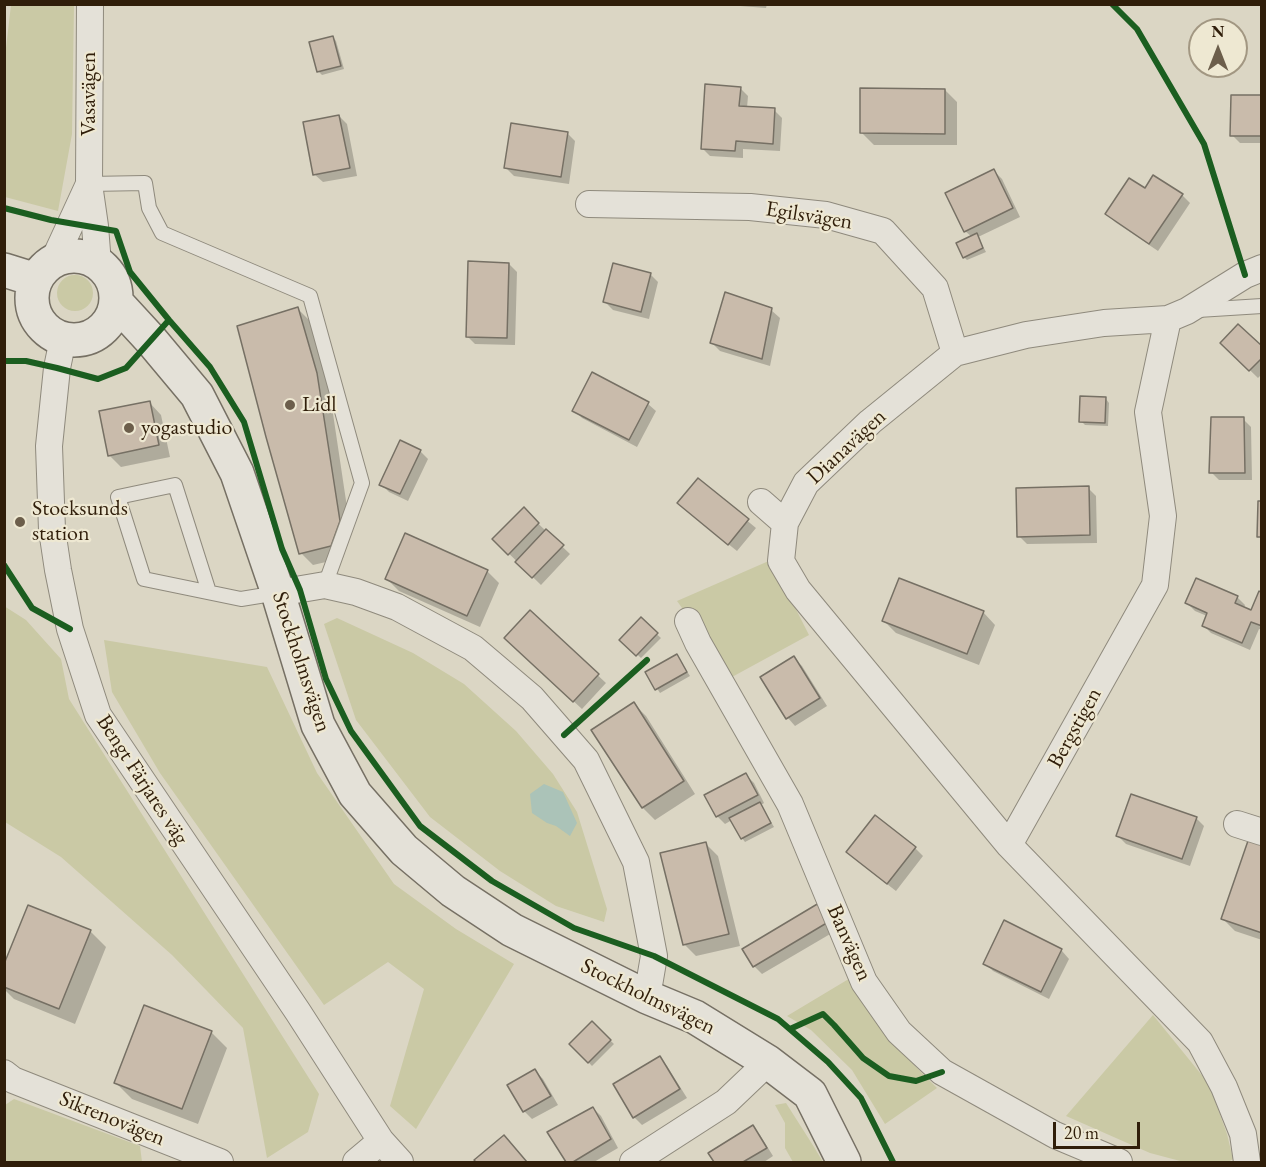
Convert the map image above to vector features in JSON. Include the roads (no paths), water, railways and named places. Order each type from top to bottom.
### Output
[{"type":"street","name":"Vasavägen","points":[[90,4],[89,184],[98,264]]},
{"type":"street","name":"Vasavägen","points":[[45,271],[89,184]]},
{"type":"street","name":"Egilsvägen","points":[[589,204],[750,207],[826,215],[883,231],[935,288],[955,353]]},
{"type":"street","points":[[66,257],[81,257],[98,264],[109,274],[115,288],[114,313],[106,325],[95,335],[81,340],[63,339],[49,332],[39,322],[33,308],[32,294],[45,271],[66,257]]},
{"type":"street","points":[[1178,315],[1245,275],[1262,268]]},
{"type":"street","points":[[4,270],[45,271]]},
{"type":"street","name":"Stockholmsvägen","points":[[116,302],[197,395],[237,473],[278,593],[318,725],[355,794],[404,850],[453,891],[512,930],[647,997],[694,1017],[768,1062],[810,1094],[844,1162]]},
{"type":"street","name":"Dianavägen","points":[[1008,845],[798,590],[781,561],[785,523],[806,483],[870,422],[955,353],[1026,335],[1178,315]]},
{"type":"street","name":"Bergstigen","points":[[1008,845],[1155,585],[1162,516],[1148,412],[1178,315]]},
{"type":"street","name":"Bengt Färjares väg","points":[[63,339],[57,368],[49,446],[52,530],[70,628],[98,715],[298,1012],[381,1141],[400,1162]]},
{"type":"street","points":[[761,502],[785,523]]},
{"type":"street","points":[[278,593],[325,585],[356,592],[397,607],[473,648],[532,698],[585,760],[636,861],[654,956],[647,997]]},
{"type":"street","name":"Banvägen","points":[[688,621],[698,643],[790,804],[864,982],[899,1032],[942,1072],[1054,1136],[1119,1162]]},
{"type":"street","points":[[1237,824],[1262,832]]},
{"type":"street","points":[[1008,845],[1200,1042],[1228,1096],[1243,1134],[1247,1162]]},
{"type":"street","points":[[633,1162],[726,1102],[768,1062]]},
{"type":"street","name":"Sikrenovägen","points":[[4,1073],[13,1080],[220,1162]]},
{"type":"street","points":[[356,1162],[381,1141]]},
{"type":"lane","points":[[89,184],[145,183],[149,208],[162,234],[310,296],[362,483],[325,585]]},
{"type":"lane","points":[[1178,315],[1262,306]]},
{"type":"lane","points":[[208,592],[175,485],[118,497],[144,579],[241,599],[278,593]]},
{"type":"place","name":"Lidl","points":[[290,405]]},
{"type":"place","name":"yogastudio","points":[[129,428]]},
{"type":"place","name":"Stocksunds station","points":[[20,522]]}]
